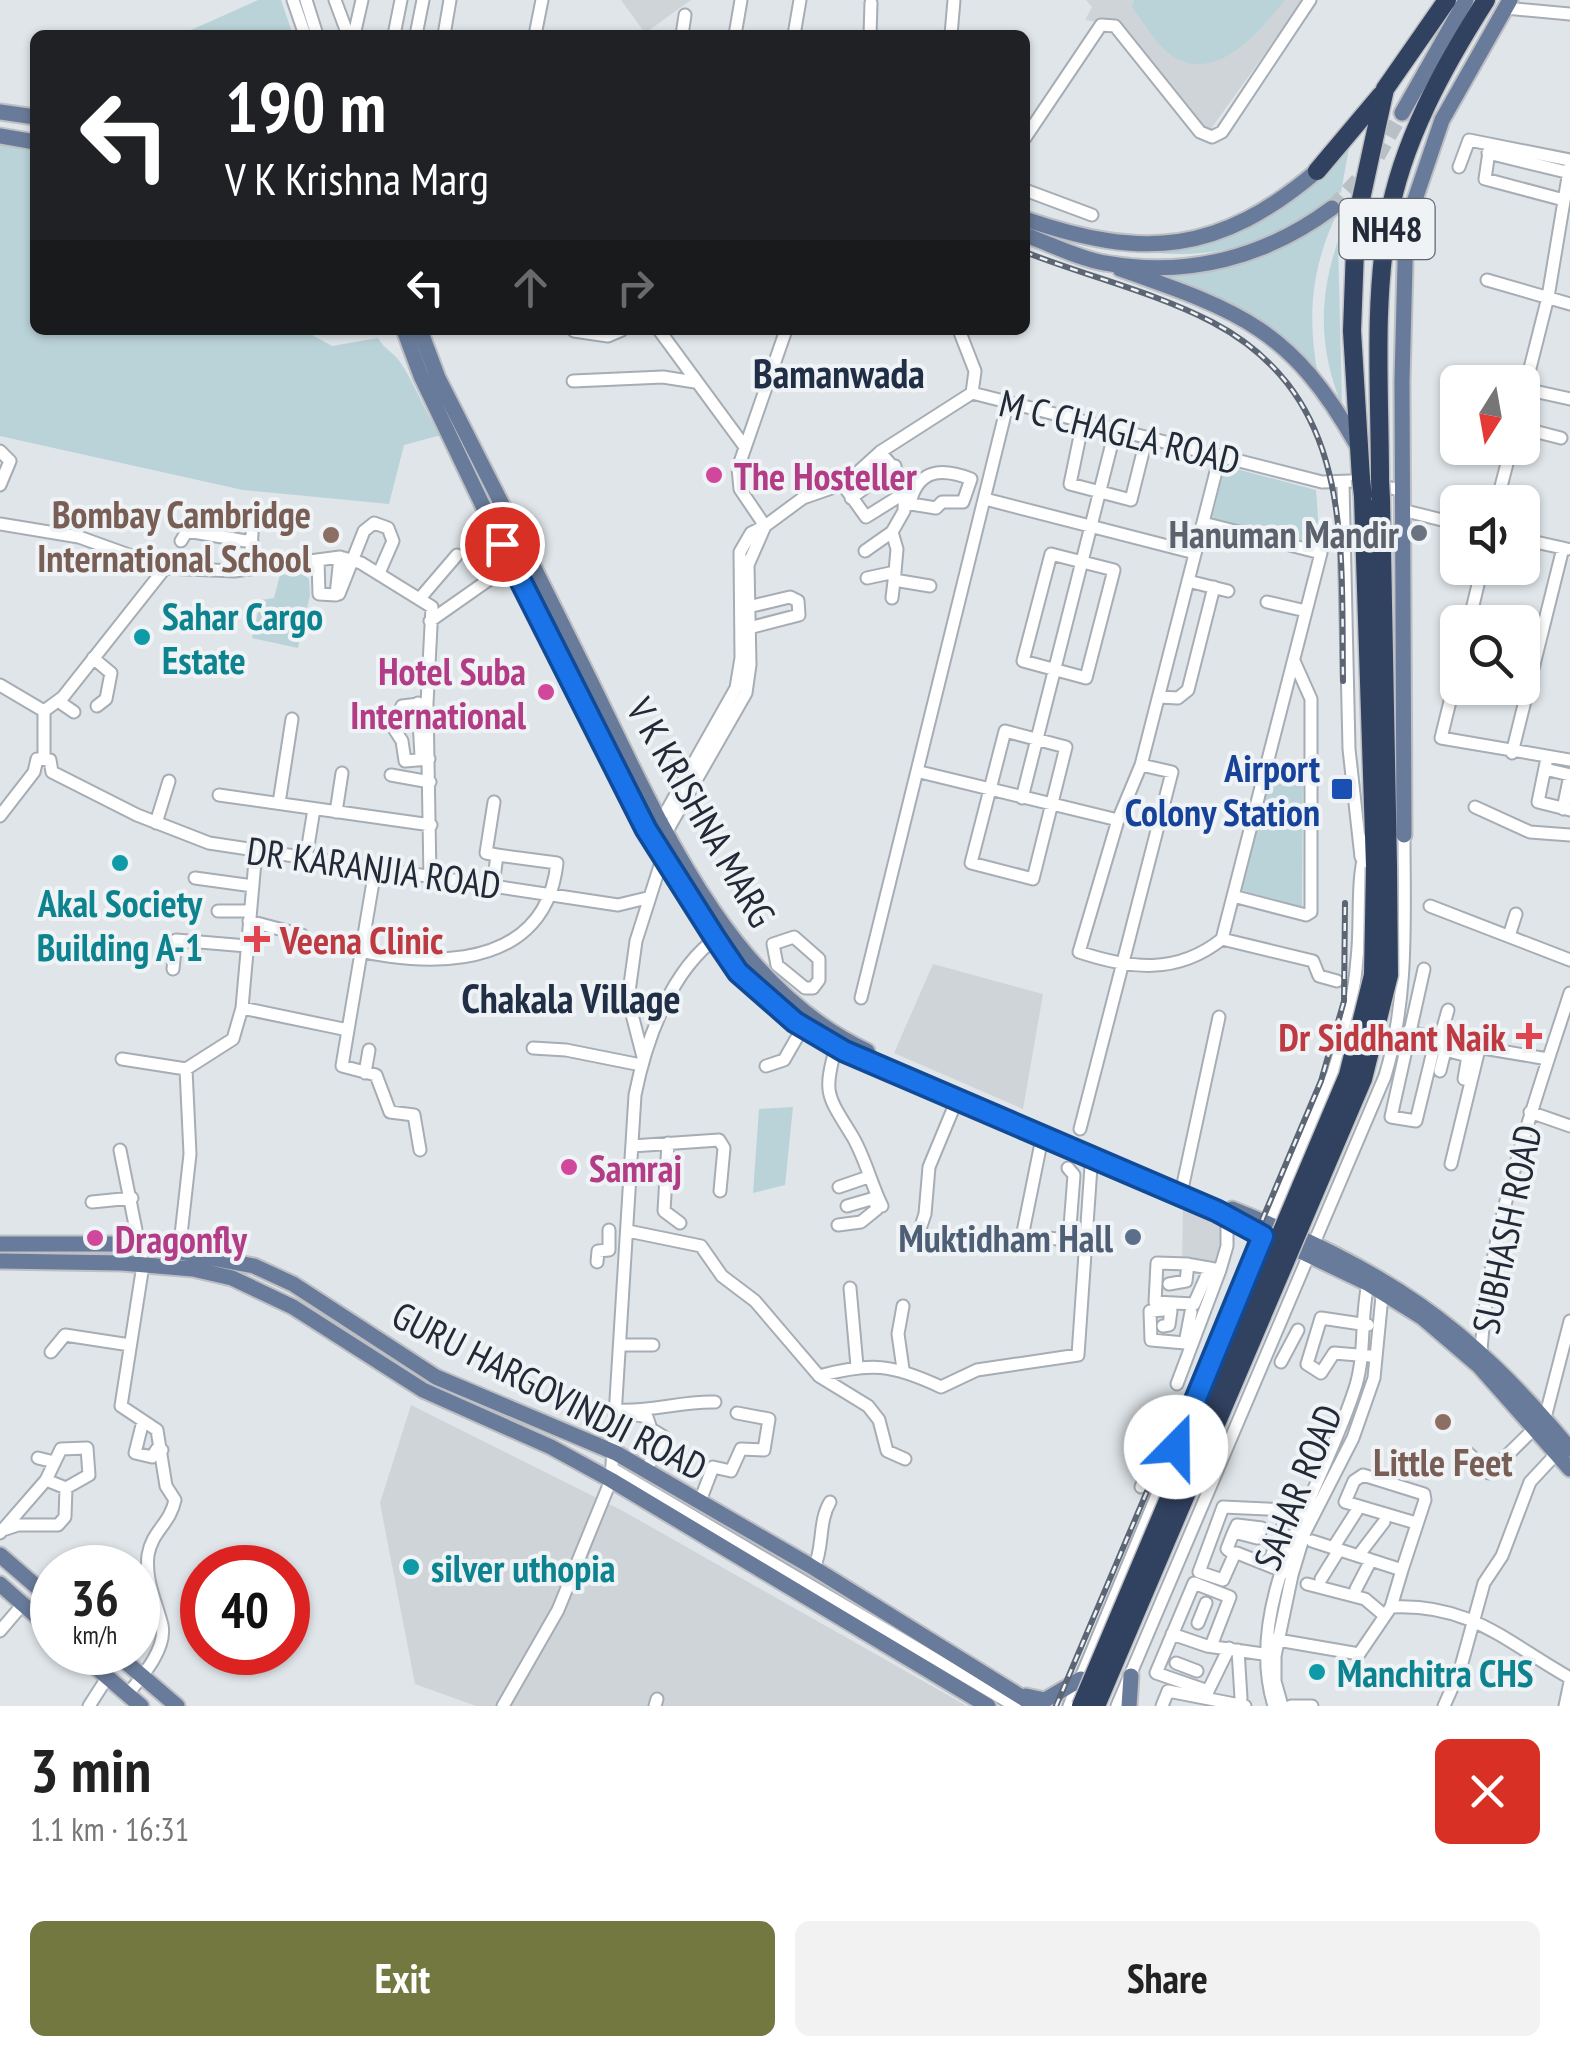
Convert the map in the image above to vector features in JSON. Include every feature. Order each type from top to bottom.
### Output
[{"type":"highway","name":"NH48","points":[[1082,1706],[1348,1075],[1373,974],[1375,863],[1388,834],[1366,488],[1357,444],[1352,268],[1359,204],[1385,89],[1447,0]]},
{"type":"highway","name":"NH48","points":[[1366,488],[1388,220],[1398,180],[1426,110],[1486,0]]},
{"type":"highway","points":[[1317,171],[1385,89]]},
{"type":"highway","name":"NH48","points":[[1096,1706],[1363,1079],[1389,976],[1375,863]]},
{"type":"main road","points":[[1402,114],[1466,0]]},
{"type":"main road","points":[[1388,834],[1402,510],[1406,226],[1442,120],[1508,4]]},
{"type":"main road","points":[[0,114],[30,119]]},
{"type":"main road","points":[[0,133],[30,137]]},
{"type":"main road","points":[[1030,236],[1170,244],[1220,234],[1275,207],[1317,171]]},
{"type":"main road","points":[[1104,263],[1201,266],[1260,251],[1332,208]]},
{"type":"main road","points":[[1030,221],[1104,263],[1248,318],[1282,345],[1331,398],[1357,444]]},
{"type":"main road","name":"V K KRISHNA MARG","points":[[407,335],[660,836]]},
{"type":"main road","name":"V K KRISHNA MARG","points":[[421,335],[429,376],[513,568],[660,836],[721,935],[738,972],[803,1027],[836,1047],[1042,1138],[1182,1189],[1266,1230]]},
{"type":"main road","name":"V K KRISHNA MARG","points":[[721,935],[782,980],[790,999],[851,1043],[1091,1155],[1266,1230]]},
{"type":"main road","points":[[1266,1230],[1309,1247],[1433,1310],[1539,1422],[1563,1451],[1570,1469]]},
{"type":"main road","name":"GURU HARGOVINDJI ROAD","points":[[0,1244],[138,1244],[254,1266],[292,1284],[436,1377],[613,1467],[988,1691],[1036,1706]]},
{"type":"main road","name":"GURU HARGOVINDJI ROAD","points":[[0,1261],[194,1269],[261,1289],[423,1390],[551,1446],[613,1467],[646,1470],[814,1568],[988,1691]]},
{"type":"main road","points":[[0,1555],[30,1581]]},
{"type":"main road","points":[[0,1584],[30,1610]]},
{"type":"main road","points":[[104,1675],[141,1706]]},
{"type":"main road","points":[[142,1676],[178,1706]]},
{"type":"main road","points":[[1129,1706],[1131,1676]]},
{"type":"main road","points":[[1016,1700],[1045,1700],[1081,1679]]},
{"type":"street","points":[[293,0],[303,30]]},
{"type":"street","points":[[306,0],[315,30]]},
{"type":"street","points":[[335,0],[349,30]]},
{"type":"street","points":[[353,30],[362,0]]},
{"type":"street","points":[[395,30],[400,0]]},
{"type":"street","points":[[417,30],[423,0]]},
{"type":"street","points":[[445,30],[450,0]]},
{"type":"street","points":[[536,30],[542,0]]},
{"type":"street","points":[[736,30],[741,0]]},
{"type":"street","points":[[795,30],[800,0]]},
{"type":"street","points":[[951,30],[954,0]]},
{"type":"street","points":[[1030,130],[1101,24],[1115,26],[1200,132],[1212,137],[1222,132],[1310,0]]},
{"type":"street","points":[[870,30],[871,3]]},
{"type":"street","points":[[1508,4],[1539,5],[1570,14]]},
{"type":"street","points":[[683,30],[685,15]]},
{"type":"street","points":[[1458,167],[1470,140],[1569,172]]},
{"type":"street","points":[[1489,149],[1570,163],[1564,236],[1531,365]]},
{"type":"street","points":[[1489,149],[1484,179],[1564,200]]},
{"type":"street","points":[[1030,192],[1092,216]]},
{"type":"street","points":[[1487,280],[1570,304]]},
{"type":"street","points":[[662,335],[745,447]]},
{"type":"street","points":[[642,1061],[628,999],[660,836],[744,681],[750,556],[765,526],[740,490],[738,468],[784,335]]},
{"type":"street","points":[[961,335],[976,371],[972,393]]},
{"type":"street","points":[[573,380],[663,377],[695,382]]},
{"type":"street","name":"M C CHAGLA ROAD","points":[[765,526],[803,498],[843,485],[880,452],[972,393],[1322,482],[1402,490]]},
{"type":"street","points":[[1540,396],[1570,399]]},
{"type":"street","points":[[862,998],[1008,402]]},
{"type":"street","points":[[1081,431],[1070,484],[1131,500],[1144,448]]},
{"type":"street","points":[[1540,433],[1561,438]]},
{"type":"street","points":[[1022,798],[1113,438]]},
{"type":"street","points":[[0,451],[10,462],[0,485]]},
{"type":"street","points":[[880,452],[902,472],[907,499]]},
{"type":"street","points":[[1203,523],[1321,553],[1222,939],[1203,951],[1156,967],[1122,964],[1079,952],[1118,820],[1141,765],[1220,456]]},
{"type":"street","points":[[851,498],[895,466]]},
{"type":"street","points":[[843,485],[866,517],[907,499],[936,508],[942,502],[963,502],[971,479],[948,473],[925,476],[915,484],[907,499],[892,532],[865,551]]},
{"type":"street","points":[[1366,488],[1349,749],[1375,863]]},
{"type":"street","points":[[985,499],[1195,553]]},
{"type":"street","points":[[1402,510],[1440,520]]},
{"type":"street","points":[[250,569],[253,516]]},
{"type":"street","points":[[318,564],[321,596],[338,592],[344,562],[365,529],[374,523],[385,526],[393,544],[379,573]]},
{"type":"street","points":[[0,524],[79,537],[165,568],[250,569],[344,562],[379,573],[422,597],[432,608],[423,703],[430,782],[430,878]]},
{"type":"street","points":[[181,541],[186,532],[193,532],[252,542]]},
{"type":"street","points":[[892,532],[897,549],[892,598]]},
{"type":"street","points":[[1512,753],[1566,548],[1540,543]]},
{"type":"street","points":[[1051,554],[1082,562],[1114,570],[1086,678],[1023,662],[1051,554]]},
{"type":"street","points":[[422,597],[457,555]]},
{"type":"street","points":[[339,594],[344,562]]},
{"type":"street","points":[[44,711],[58,702],[165,568]]},
{"type":"street","points":[[430,621],[486,580],[513,568]]},
{"type":"street","points":[[867,578],[895,576],[930,586]]},
{"type":"street","points":[[1188,581],[1228,590]]},
{"type":"street","points":[[1158,697],[1178,698],[1188,690],[1214,587]]},
{"type":"street","points":[[1267,602],[1306,611]]},
{"type":"street","points":[[744,681],[747,616]]},
{"type":"street","points":[[93,658],[111,673],[105,702],[97,706]]},
{"type":"street","points":[[1233,896],[1306,915],[1310,912],[1311,699],[1294,660]]},
{"type":"street","points":[[0,685],[44,711]]},
{"type":"street","points":[[58,702],[74,712]]},
{"type":"street","points":[[423,703],[402,706],[392,727],[402,742],[405,760],[425,759]]},
{"type":"street","points":[[1449,705],[1441,738],[1512,753],[1546,764],[1570,775],[1566,810],[1538,802],[1546,764]]},
{"type":"street","points":[[44,711],[44,757]]},
{"type":"street","points":[[279,803],[292,720]]},
{"type":"street","points":[[1005,731],[1066,746],[1032,879],[971,863],[990,790],[1005,731]]},
{"type":"street","points":[[0,816],[37,774],[52,772],[52,763],[44,757]]},
{"type":"street","points":[[0,827],[37,774],[34,762],[44,757]]},
{"type":"street","points":[[1546,764],[1570,760]]},
{"type":"street","points":[[1080,1129],[1172,772],[1141,765]]},
{"type":"street","name":"DR KARANJIA ROAD","points":[[52,772],[156,822],[209,842],[618,905],[648,898]]},
{"type":"street","points":[[920,772],[1118,820]]},
{"type":"street","points":[[336,812],[342,773]]},
{"type":"street","points":[[391,776],[430,782]]},
{"type":"street","points":[[156,822],[169,781]]},
{"type":"street","points":[[219,794],[430,826]]},
{"type":"street","points":[[319,940],[361,953],[415,962],[462,958],[491,950],[528,926],[554,893],[557,863],[486,853],[494,802]]},
{"type":"street","points":[[1475,807],[1530,832],[1570,835]]},
{"type":"street","points":[[306,858],[314,808]]},
{"type":"street","points":[[1069,1706],[1266,1230],[1300,1157],[1342,1047],[1375,863],[1388,834]]},
{"type":"street","points":[[1117,1706],[1309,1247],[1377,1097],[1396,1038],[1405,963],[1388,834]]},
{"type":"street","points":[[122,1058],[186,1069],[233,1039],[242,1008],[256,850]]},
{"type":"street","points":[[493,886],[497,856]]},
{"type":"street","points":[[375,870],[342,1066],[376,1075],[390,1112],[414,1115],[420,1150]]},
{"type":"street","points":[[194,878],[252,886]]},
{"type":"street","points":[[1430,906],[1570,960]]},
{"type":"street","points":[[218,911],[250,916],[302,936]]},
{"type":"street","points":[[1510,936],[1516,914]]},
{"type":"street","points":[[503,1706],[558,1610],[613,1467],[632,1146],[642,1061],[686,966],[721,935]]},
{"type":"street","points":[[794,937],[820,961],[816,987],[782,980],[773,945],[794,937]]},
{"type":"street","points":[[1222,939],[1313,961],[1319,976],[1337,981]]},
{"type":"street","points":[[173,969],[176,940],[247,946]]},
{"type":"street","points":[[1424,969],[1390,1115],[1413,1122],[1440,1045]]},
{"type":"street","points":[[790,999],[802,985]]},
{"type":"street","name":"SUBHASH ROAD","points":[[1477,1356],[1495,1256],[1530,1112],[1570,993]]},
{"type":"street","points":[[242,1008],[348,1030]]},
{"type":"street","points":[[1416,1126],[1448,1010]]},
{"type":"street","points":[[1182,1189],[1219,1016]]},
{"type":"street","points":[[766,1066],[784,1060],[803,1027]]},
{"type":"street","points":[[1409,1031],[1440,1045],[1468,1066]]},
{"type":"street","points":[[1406,1046],[1440,1045]]},
{"type":"street","points":[[1440,1045],[1444,1073],[1468,1066]]},
{"type":"street","points":[[836,1047],[828,1078],[828,1100],[853,1135],[878,1202],[877,1209],[862,1222],[838,1225]]},
{"type":"street","points":[[533,1048],[642,1061]]},
{"type":"street","points":[[1450,1164],[1468,1066],[1479,1049],[1548,1060]]},
{"type":"street","points":[[365,1073],[369,1050]]},
{"type":"street","points":[[180,1254],[190,1154],[186,1069]]},
{"type":"street","points":[[916,1240],[925,1214],[929,1167],[956,1102]]},
{"type":"street","points":[[1530,1112],[1570,1126]]},
{"type":"street","points":[[632,1146],[712,1138],[723,1143],[720,1190]]},
{"type":"street","points":[[1042,1138],[1022,1232],[1025,1236],[1085,1241]]},
{"type":"street","points":[[668,1143],[664,1211],[680,1223]]},
{"type":"street","points":[[120,1150],[143,1265],[122,1406],[142,1425],[157,1430],[166,1486],[175,1500],[168,1525],[154,1536],[148,1555],[154,1608],[163,1629],[156,1654],[127,1695]]},
{"type":"street","points":[[819,1376],[857,1366],[903,1369],[941,1387],[977,1370],[1078,1355],[1091,1155]]},
{"type":"street","points":[[1068,1168],[1074,1175],[1069,1240]]},
{"type":"street","points":[[839,1187],[868,1178]]},
{"type":"street","points":[[92,1202],[132,1198]]},
{"type":"street","points":[[846,1206],[878,1202]]},
{"type":"street","points":[[1215,1269],[1156,1263],[1156,1304],[1196,1303],[1215,1269],[1227,1246],[1227,1216]]},
{"type":"street","points":[[609,1230],[610,1250]]},
{"type":"street","points":[[628,1230],[701,1246],[722,1276],[755,1301],[819,1376],[868,1406],[879,1420],[887,1451],[905,1459]]},
{"type":"street","points":[[597,1262],[598,1251],[627,1249]]},
{"type":"street","points":[[1168,1284],[1186,1280],[1188,1264]]},
{"type":"street","points":[[1197,1312],[1150,1312],[1151,1340],[1184,1343],[1197,1312],[1215,1269]]},
{"type":"street","points":[[1274,1706],[1270,1655],[1288,1573],[1369,1356],[1376,1282]]},
{"type":"street","points":[[850,1288],[857,1366]]},
{"type":"street","points":[[1328,1302],[1324,1317],[1315,1326],[1308,1368],[1326,1370],[1335,1348],[1369,1356]]},
{"type":"street","points":[[903,1306],[898,1334],[903,1369]]},
{"type":"street","points":[[1163,1326],[1169,1325],[1171,1310]]},
{"type":"street","points":[[1177,1384],[1197,1312]]},
{"type":"street","points":[[1324,1317],[1371,1325]]},
{"type":"street","points":[[1279,1318],[1299,1334],[1281,1362]]},
{"type":"street","points":[[1468,1453],[1489,1473],[1539,1422],[1570,1321]]},
{"type":"street","points":[[52,1352],[65,1335],[130,1346]]},
{"type":"street","points":[[622,1345],[653,1346]]},
{"type":"street","name":"SAHAR ROAD","points":[[1328,1474],[1364,1410],[1369,1356]]},
{"type":"street","points":[[618,1411],[647,1412],[690,1401],[714,1402]]},
{"type":"street","points":[[1350,1406],[1364,1410]]},
{"type":"street","points":[[618,1411],[647,1417],[650,1429],[662,1434],[646,1470]]},
{"type":"street","points":[[696,1499],[714,1466],[732,1470],[743,1448],[764,1450],[769,1419],[737,1413]]},
{"type":"street","points":[[142,1425],[135,1452],[152,1458],[159,1449]]},
{"type":"street","points":[[1141,1487],[1160,1442],[1174,1452]]},
{"type":"street","points":[[2,1532],[46,1480],[55,1454],[64,1448],[87,1448],[87,1478],[66,1488],[46,1480]]},
{"type":"street","points":[[1444,1706],[1460,1670],[1473,1618],[1530,1482],[1563,1451]]},
{"type":"street","points":[[38,1458],[54,1462]]},
{"type":"street","points":[[1273,1639],[1359,1654],[1388,1611],[1402,1570],[1416,1522],[1424,1494],[1370,1474],[1358,1477],[1344,1500],[1416,1522]]},
{"type":"street","points":[[2,1532],[18,1525],[58,1525],[65,1517],[66,1488]]},
{"type":"street","points":[[814,1568],[820,1552],[824,1513],[830,1502]]},
{"type":"street","points":[[1233,1554],[1222,1580],[1198,1572],[1223,1507],[1288,1509],[1268,1566]]},
{"type":"street","points":[[1321,1579],[1356,1512]]},
{"type":"street","points":[[1356,1589],[1364,1558],[1384,1522]]},
{"type":"street","points":[[1234,1532],[1227,1549],[1233,1554],[1288,1573]]},
{"type":"street","points":[[1312,1541],[1402,1570]]},
{"type":"street","points":[[1211,1646],[1230,1596],[1197,1582],[1156,1673],[1208,1691],[1233,1649]]},
{"type":"street","points":[[1307,1584],[1365,1599],[1388,1611],[1424,1606],[1473,1618],[1570,1680],[1565,1706]]},
{"type":"street","points":[[0,1631],[23,1604]]},
{"type":"street","points":[[1184,1606],[1202,1613]]},
{"type":"street","points":[[1172,1634],[1211,1646],[1270,1655]]},
{"type":"street","points":[[1162,1706],[1168,1691],[1223,1704],[1243,1702],[1233,1649]]},
{"type":"street","points":[[1270,1655],[1282,1706]]},
{"type":"street","points":[[1180,1684],[1186,1667]]},
{"type":"street","points":[[90,1706],[107,1678]]},
{"type":"street","points":[[1292,1706],[1312,1706]]},
{"type":"shaded area","points":[[258,0],[281,0],[291,30],[191,30]]},
{"type":"shaded area","points":[[621,0],[691,0],[649,30],[643,30]]},
{"type":"shaded area","points":[[1086,0],[1303,0],[1208,133],[1124,26],[1085,20],[1092,7]]},
{"type":"shaded area","points":[[1134,0],[1285,0],[1236,51],[1204,64],[1188,63],[1165,50],[1132,7]]},
{"type":"shaded area","points":[[1351,137],[1341,192],[1292,225],[1267,237],[1215,252],[1128,249],[1198,239],[1254,223],[1303,191]]},
{"type":"shaded area","points":[[0,144],[30,149],[30,335],[312,335],[332,346],[378,338],[400,362],[441,435],[404,445],[389,504],[243,490],[0,436]]},
{"type":"shaded area","points":[[1338,212],[1322,252],[1314,292],[1318,376],[1257,323],[1139,270],[1193,274],[1244,264],[1292,242]]},
{"type":"shaded area","points":[[1338,241],[1342,406],[1329,365],[1324,324],[1327,283]]},
{"type":"shaded area","points":[[1225,466],[1316,490],[1320,546],[1212,518]]},
{"type":"shaded area","points":[[302,573],[309,579],[310,595],[298,648],[252,638],[261,600],[274,598],[280,575]]},
{"type":"shaded area","points":[[1274,764],[1303,769],[1302,907],[1241,890]]},
{"type":"shaded area","points":[[933,964],[1043,994],[1023,1109],[894,1053]]},
{"type":"shaded area","points":[[793,1107],[785,1185],[753,1193],[759,1109]]},
{"type":"shaded area","points":[[1183,1210],[1221,1223],[1218,1268],[1182,1261]]},
{"type":"shaded area","points":[[411,1405],[623,1511],[967,1706],[476,1706],[415,1684],[380,1503]]},
{"type":"tunnel","points":[[1332,208],[1375,161],[1402,113]]},
{"type":"railway","points":[[1030,254],[1212,322],[1259,353],[1293,390],[1316,432],[1330,478],[1342,578],[1343,681]]},
{"type":"railway","points":[[1056,1706],[1321,1081],[1344,1001],[1345,903]]},
{"type":"place","name":"The Hosteller","points":[[714,475]]},
{"type":"place","name":"Hanuman Mandir","points":[[1419,533]]},
{"type":"place","name":"Bombay Cambridge International School","points":[[331,535]]},
{"type":"place","name":"Sahar Cargo Estate","points":[[142,637]]},
{"type":"place","name":"Hotel Suba International","points":[[546,692]]},
{"type":"place","name":"Airport Colony Station","points":[[1342,789]]},
{"type":"place","name":"Akal Society Building A-1","points":[[120,863]]},
{"type":"place","name":"Veena Clinic","points":[[257,939]]},
{"type":"place","name":"Dr Siddhant Naik","points":[[1529,1036]]},
{"type":"place","name":"Samraj","points":[[569,1167]]},
{"type":"place","name":"Muktidham Hall","points":[[1133,1237]]},
{"type":"place","name":"Dragonfly","points":[[95,1238]]},
{"type":"place","name":"Little Feet","points":[[1443,1422]]},
{"type":"place","name":"silver uthopia","points":[[411,1567]]},
{"type":"place","name":"Manchitra CHS","points":[[1317,1672]]},
{"type":"district","name":"Bamanwada","points":[[839,373]]},
{"type":"district","name":"Chakala Village","points":[[571,998]]},
{"type":"route","points":[[502,544],[646,829],[738,972],[795,1022],[844,1051],[987,1116],[1217,1211],[1263,1236],[1176,1447]]}]
